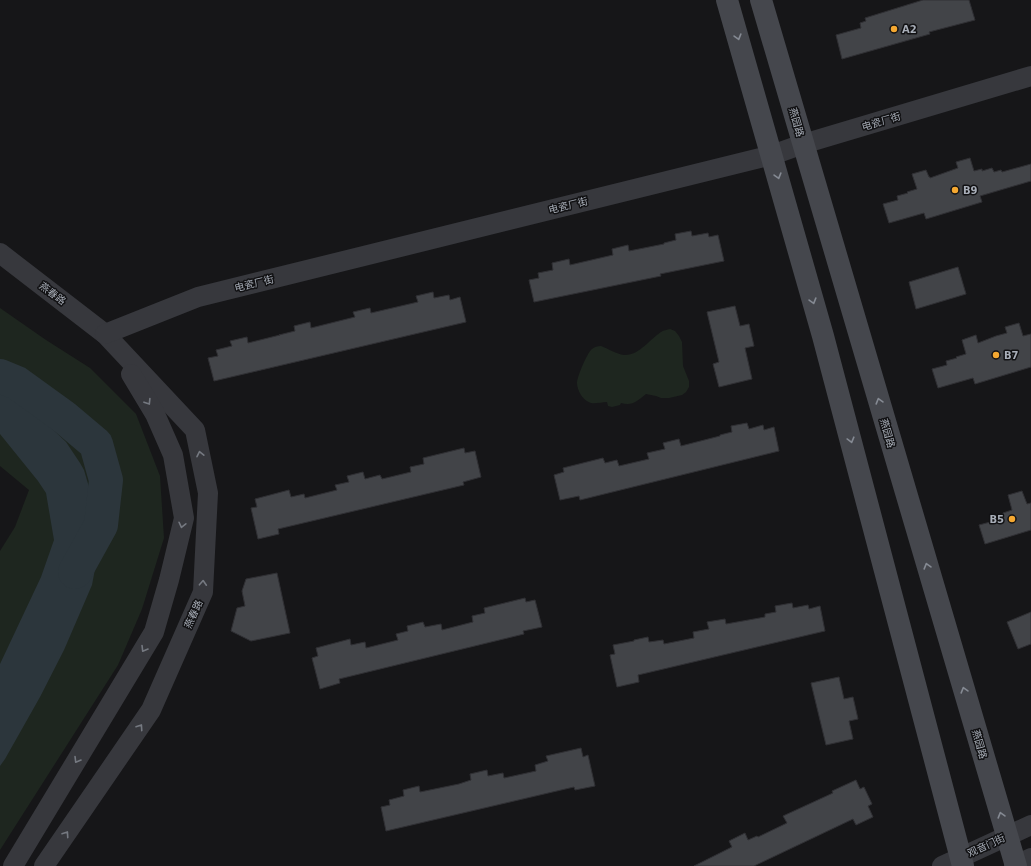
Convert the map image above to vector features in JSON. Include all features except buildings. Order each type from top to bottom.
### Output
[{"type":"main road","points":[[727,0],[823,336],[955,863]]},
{"type":"main road","name":"燕园路","points":[[761,0],[1015,866]]},
{"type":"street","name":"电瓷厂街","points":[[106,334],[198,297],[772,155],[1031,76]]},
{"type":"street","name":"燕春路","points":[[0,253],[106,334],[195,430],[208,493],[203,592],[151,710],[44,866]]},
{"type":"street","name":"燕春路","points":[[12,866],[154,632],[170,580],[184,518],[173,455],[156,414],[106,334]]},
{"type":"street","name":"观音门街","points":[[955,863],[1031,825]]},
{"type":"street","points":[[1015,866],[1031,858]]},
{"type":"shaded area","points":[[0,308],[90,368],[136,414],[160,476],[164,538],[142,609],[118,665],[0,850],[0,551],[15,527],[29,490],[0,466]]},
{"type":"shaded area","points":[[670,329],[675,331],[682,342],[683,366],[689,381],[689,387],[686,392],[682,395],[669,398],[661,398],[646,394],[635,402],[629,404],[621,403],[620,405],[612,407],[608,406],[607,402],[591,403],[583,398],[578,389],[577,380],[585,360],[593,348],[601,346],[618,354],[629,355],[635,353],[664,330]]},
{"type":"shaded area","points":[[0,386],[18,396],[66,442],[80,463],[84,470],[91,494],[100,542],[92,585],[64,650],[40,697],[0,766],[0,664],[41,577],[54,540],[46,493],[0,434]]},
{"type":"waterway","points":[[0,376],[17,383],[64,417],[96,444],[106,480],[101,525],[75,572]]},
{"type":"place","name":"A2","points":[[894,29]]},
{"type":"place","name":"B9","points":[[955,190]]},
{"type":"place","name":"B7","points":[[996,355]]},
{"type":"place","name":"B5","points":[[1012,519]]}]
